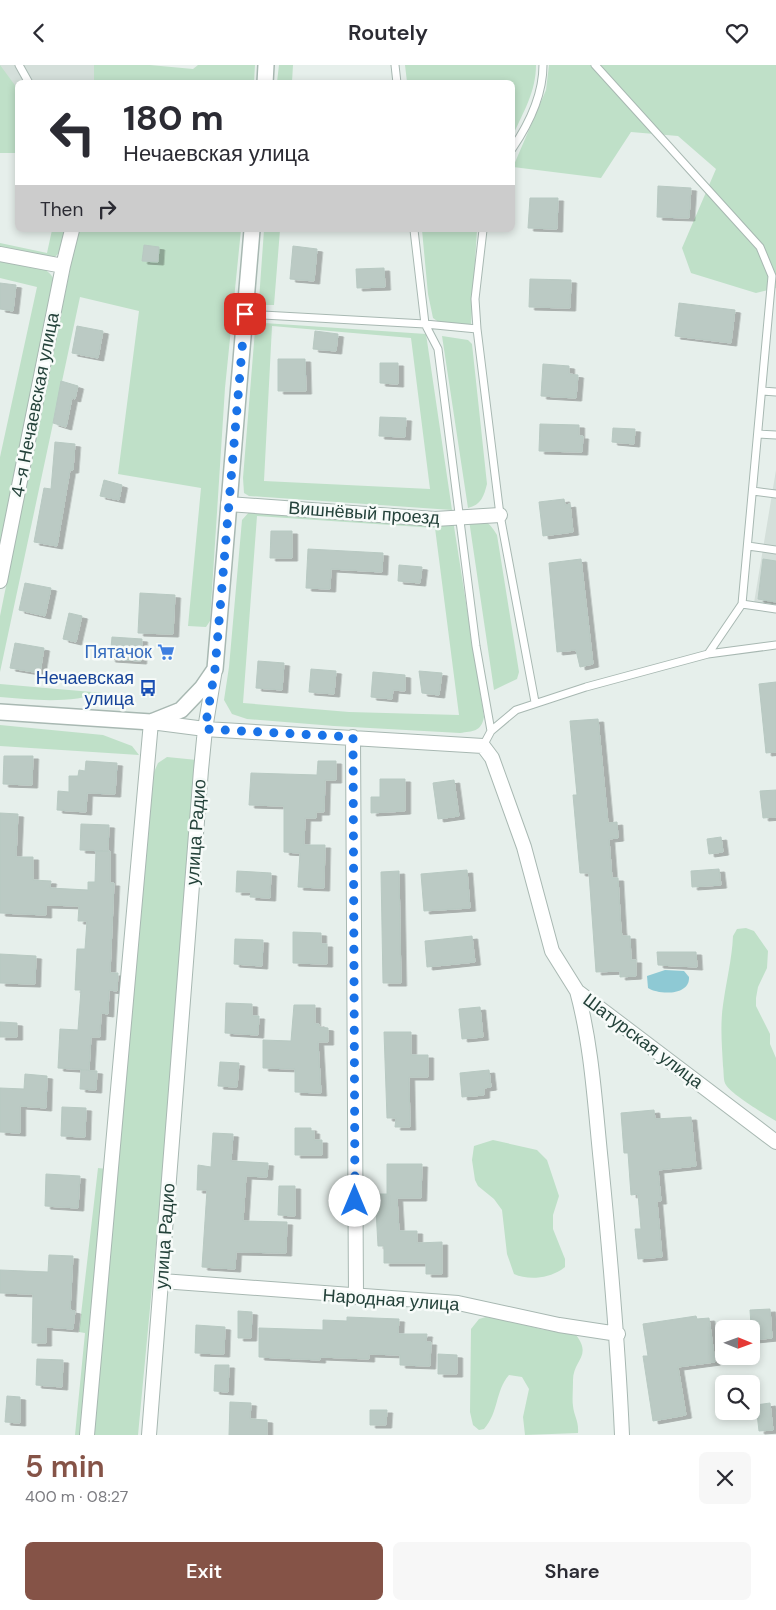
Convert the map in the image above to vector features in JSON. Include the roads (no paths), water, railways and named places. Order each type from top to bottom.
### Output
[{"type":"street","points":[[265,80],[266,65]]},
{"type":"street","name":"4-я Нечаевская улица","points":[[0,581],[63,266],[72,232]]},
{"type":"street","name":"улица Радио","points":[[148,1435],[162,1281],[205,729],[215,669],[252,232]]},
{"type":"street","points":[[0,254],[63,266]]},
{"type":"street","name":"Вишнёвый проезд","points":[[228,504],[461,519],[500,515]]},
{"type":"street","points":[[151,722],[181,710],[202,688],[215,669]]},
{"type":"street","points":[[0,712],[151,722],[205,729],[483,746]]},
{"type":"street","points":[[87,1435],[151,722]]},
{"type":"street","points":[[353,737],[356,1297]]},
{"type":"street","name":"Шатурская улица","points":[[483,746],[492,758],[524,847],[552,951],[577,991],[776,1142]]},
{"type":"street","points":[[577,991],[584,1017],[593,1088],[618,1334],[622,1435]]},
{"type":"street","name":"Народная улица","points":[[162,1281],[356,1297],[458,1303],[559,1325],[618,1334]]},
{"type":"lane","points":[[19,65],[27,80]]},
{"type":"lane","points":[[395,65],[397,80]]},
{"type":"lane","points":[[515,143],[540,95],[543,82],[543,65]]},
{"type":"lane","points":[[595,65],[760,247],[772,276],[742,604],[708,654]]},
{"type":"lane","points":[[414,232],[425,324],[438,349],[476,646],[491,731]]},
{"type":"lane","points":[[482,232],[475,299],[476,329],[500,515],[535,702]]},
{"type":"lane","points":[[245,314],[425,324],[476,329]]},
{"type":"lane","points":[[762,391],[776,393]]},
{"type":"lane","points":[[758,434],[776,435]]},
{"type":"lane","points":[[753,491],[776,494]]},
{"type":"lane","points":[[748,546],[776,550]]},
{"type":"lane","points":[[742,604],[776,609]]},
{"type":"lane","points":[[483,746],[491,731],[516,709],[535,702],[708,654],[776,645]]},
{"type":"water","points":[[665,970],[684,971],[689,977],[685,988],[666,993],[648,988],[647,976]]},
{"type":"place","name":"Пятачок","points":[[166,652]]},
{"type":"place","name":"Нечаевская улица","points":[[148,688]]}]
